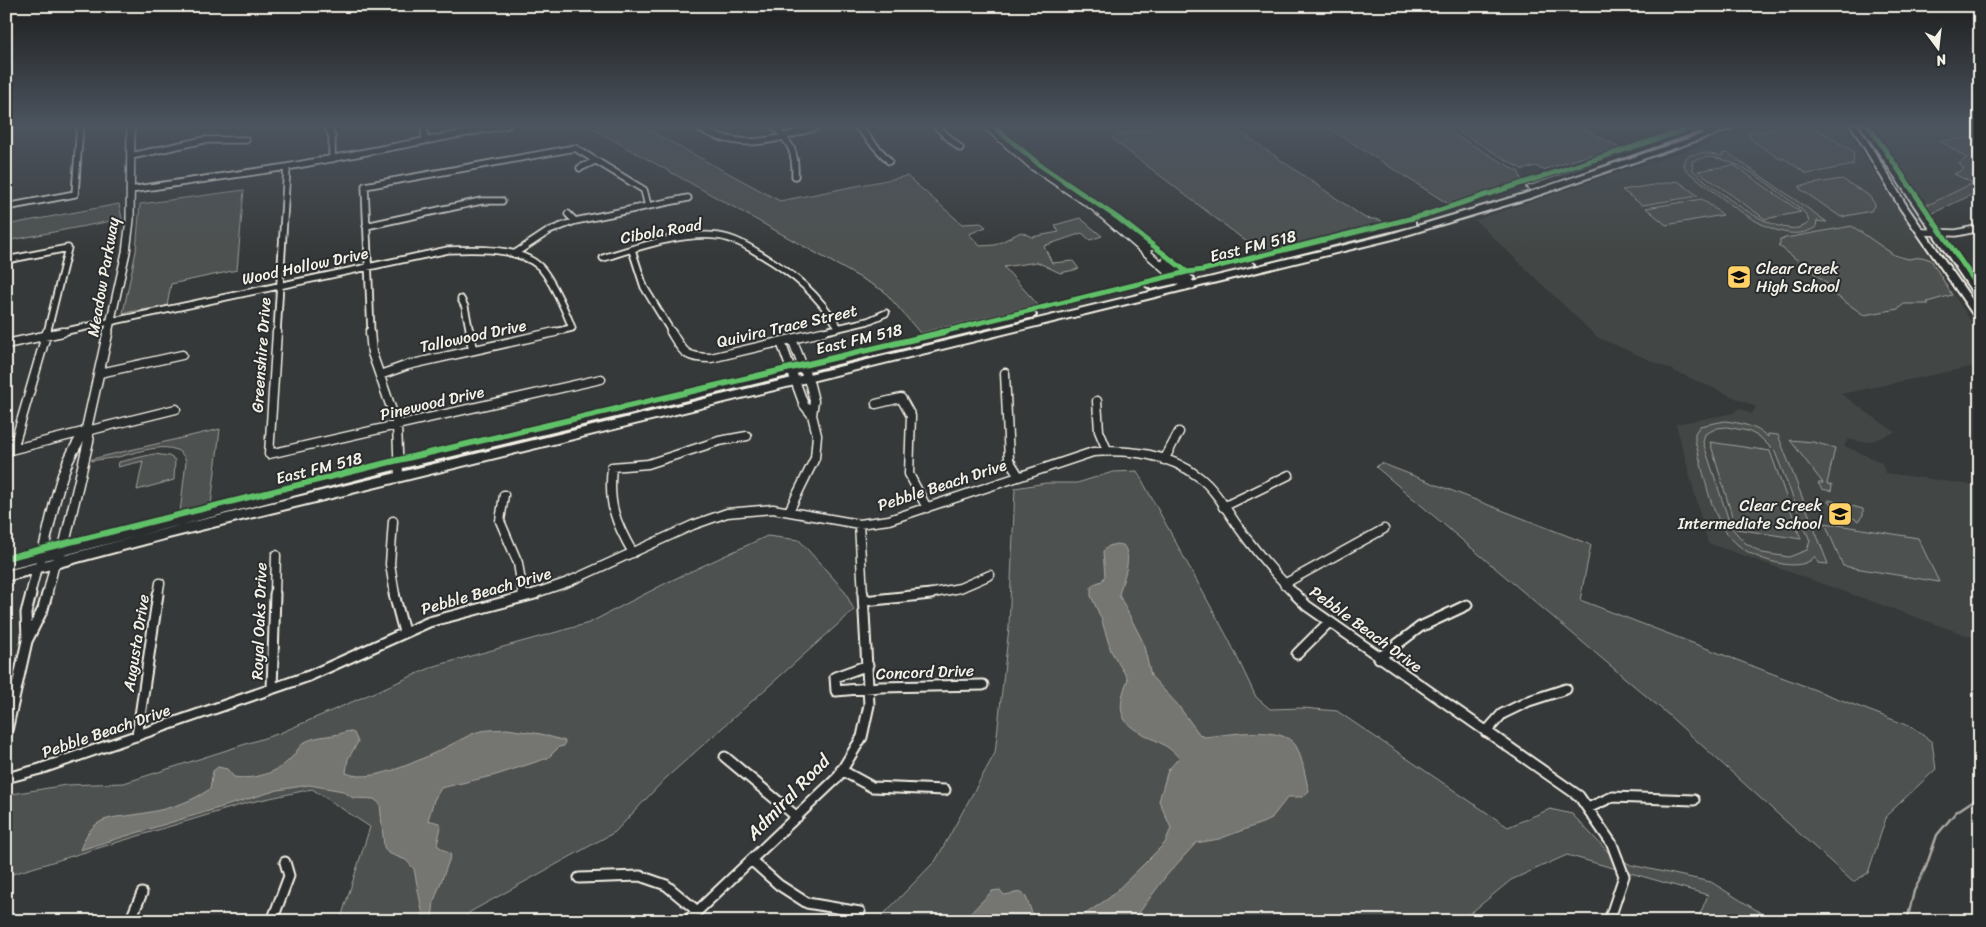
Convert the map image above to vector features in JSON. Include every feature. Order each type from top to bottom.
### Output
[{"type":"main road","name":"East FM 518","points":[[1523,193],[1584,168]]},
{"type":"main road","name":"East FM 518","points":[[6,565],[1185,282],[1390,237],[1523,193],[1609,168]]},
{"type":"main road","points":[[1880,168],[1904,208],[1923,232],[1980,318]]},
{"type":"main road","points":[[1892,168],[1980,297]]},
{"type":"main road","points":[[1579,170],[1589,175]]},
{"type":"main road","name":"East FM 518","points":[[1292,257],[1382,231],[1474,209]]},
{"type":"main road","points":[[1382,231],[1390,237]]},
{"type":"main road","points":[[1965,295],[1980,297]]},
{"type":"main road","name":"East FM 518","points":[[6,576],[399,471]]},
{"type":"street","points":[[6,207],[75,194],[77,168]]},
{"type":"street","name":"Meadow Parkway","points":[[37,568],[63,470],[77,441],[86,431],[100,374],[126,252],[130,168]]},
{"type":"street","points":[[130,190],[177,180],[279,168]]},
{"type":"street","name":"Greenshire Drive","points":[[268,454],[287,168]]},
{"type":"street","points":[[399,471],[397,425],[372,353],[365,186],[461,168]]},
{"type":"street","points":[[607,168],[644,190],[648,206]]},
{"type":"street","points":[[795,168],[795,176]]},
{"type":"street","points":[[1036,168],[1096,208],[1185,282]]},
{"type":"street","points":[[514,254],[550,231],[575,221],[688,198]]},
{"type":"street","points":[[366,226],[481,201],[502,201]]},
{"type":"street","points":[[568,214],[575,221]]},
{"type":"street","points":[[1923,232],[1963,232],[1980,228]]},
{"type":"street","name":"Cibola Road","points":[[603,258],[701,236],[730,238],[798,277],[826,305],[839,328]]},
{"type":"street","points":[[6,260],[68,248],[46,336],[10,450]]},
{"type":"street","name":"Wood Hollow Drive","points":[[6,344],[448,250],[489,249],[514,254],[539,266],[566,309],[572,328]]},
{"type":"street","name":"Quivira Trace Street","points":[[632,250],[644,287],[683,352],[692,358],[711,358],[781,342],[868,321],[886,313]]},
{"type":"street","points":[[461,299],[466,307],[472,350]]},
{"type":"street","name":"Tallowood Drive","points":[[380,375],[408,365],[572,328]]},
{"type":"street","points":[[789,511],[815,458],[817,435],[812,415],[814,401],[806,373],[792,339]]},
{"type":"street","points":[[781,342],[804,405],[812,415]]},
{"type":"street","points":[[100,374],[182,355]]},
{"type":"street","points":[[1004,373],[1010,460],[1019,476]]},
{"type":"street","name":"Pinewood Drive","points":[[268,454],[601,378]]},
{"type":"street","points":[[876,404],[901,398],[911,416],[909,474],[927,508]]},
{"type":"street","points":[[1097,401],[1099,431],[1107,450]]},
{"type":"street","points":[[10,450],[176,409]]},
{"type":"street","name":"Meadow Parkway","points":[[55,563],[63,550],[89,439],[86,431]]},
{"type":"street","points":[[1164,460],[1179,432]]},
{"type":"street","points":[[633,553],[616,524],[609,504],[612,467],[648,464],[719,441],[747,436]]},
{"type":"street","name":"Pebble Beach Drive","points":[[6,778],[137,736],[309,676],[404,632],[451,615],[523,597],[568,582],[693,525],[728,513],[752,510],[789,511],[859,524],[888,520],[1093,452],[1107,450],[1132,451],[1164,460],[1199,477],[1284,584],[1328,623],[1579,796],[1612,844],[1624,876],[1609,921]]},
{"type":"street","points":[[1224,507],[1289,475]]},
{"type":"street","points":[[504,495],[498,516],[501,528],[517,559],[523,597]]},
{"type":"street","points":[[393,521],[389,564],[392,592],[404,632]]},
{"type":"street","name":"Admiral Road","points":[[687,921],[696,910],[798,817],[841,770],[862,737],[869,705],[869,689],[859,524]]},
{"type":"street","points":[[1284,584],[1384,528]]},
{"type":"street","name":"Royal Oaks Drive","points":[[272,689],[276,555]]},
{"type":"street","points":[[6,735],[27,641],[43,609],[55,563]]},
{"type":"street","points":[[27,641],[26,613],[37,568]]},
{"type":"street","points":[[864,601],[944,593],[970,586],[990,574]]},
{"type":"street","name":"Augusta Drive","points":[[137,736],[160,583]]},
{"type":"street","points":[[1379,658],[1396,642],[1451,610],[1467,605]]},
{"type":"street","points":[[1297,654],[1328,623]]},
{"type":"street","name":"Concord Drive","points":[[868,665],[835,677],[836,691],[983,685]]},
{"type":"street","points":[[1486,732],[1502,714],[1529,701],[1566,689]]},
{"type":"street","points":[[725,757],[798,817]]},
{"type":"street","points":[[841,770],[872,787],[944,790]]},
{"type":"street","points":[[1588,808],[1612,797],[1694,800]]},
{"type":"street","points":[[751,860],[779,885],[807,903],[860,912]]},
{"type":"street","points":[[272,921],[289,876],[285,862]]},
{"type":"street","points":[[578,878],[640,876],[666,885],[696,910]]},
{"type":"street","points":[[130,921],[142,893]]},
{"type":"shaded area","points":[[664,168],[719,168],[780,201],[907,176],[962,224],[981,223],[986,227],[969,234],[980,246],[995,245],[1021,232],[1032,237],[1059,232],[1055,225],[1080,218],[1102,236],[1090,240],[1082,233],[1044,246],[1052,263],[1073,261],[1079,269],[1060,273],[1037,262],[1004,267],[1038,305],[920,333],[884,291]]},
{"type":"shaded area","points":[[1150,168],[1293,168],[1365,218],[1381,220],[1382,225],[1267,252],[1260,252]]},
{"type":"shaded area","points":[[1392,168],[1513,168],[1519,172],[1522,182],[1450,205]]},
{"type":"shaded area","name":"Clear Creek High School","points":[[1632,168],[1872,168],[1980,335],[1980,365],[1841,394],[1895,432],[1872,441],[1861,442],[1849,439],[1844,446],[1881,462],[1886,473],[1980,486],[1980,640],[1708,543],[1676,424],[1734,413],[1739,408],[1752,414],[1756,407],[1597,337],[1475,220]]},
{"type":"shaded area","points":[[1685,168],[1693,168],[1732,201],[1767,221],[1783,227],[1798,228],[1809,222],[1801,209],[1744,168],[1750,168],[1827,222],[1817,221],[1816,227],[1801,233],[1784,232],[1766,226],[1748,217]]},
{"type":"shaded area","points":[[1714,168],[1739,168],[1801,212],[1765,219],[1698,171]]},
{"type":"shaded area","points":[[1799,168],[1836,168],[1807,174]]},
{"type":"shaded area","points":[[1896,168],[1964,168],[1955,173],[1973,182],[1930,204],[1920,204]]},
{"type":"shaded area","points":[[1980,168],[1980,191],[1931,214],[1923,204],[1930,204],[1973,183],[1954,174],[1964,169]]},
{"type":"shaded area","points":[[1842,179],[1868,195],[1875,204],[1871,211],[1841,217],[1800,189],[1800,186]]},
{"type":"shaded area","points":[[1678,181],[1698,196],[1642,205],[1622,190]]},
{"type":"shaded area","points":[[244,190],[237,270],[171,284],[167,306],[123,313],[136,251],[140,204]]},
{"type":"shaded area","points":[[1702,199],[1723,215],[1666,225],[1646,208]]},
{"type":"shaded area","points":[[119,204],[122,219],[6,241],[6,225]]},
{"type":"shaded area","points":[[1852,226],[1894,255],[1908,259],[1922,257],[1931,260],[1952,295],[1927,302],[1929,304],[1904,304],[1898,309],[1864,315],[1821,285],[1828,284],[1778,245],[1780,244],[1780,239]]},
{"type":"shaded area","points":[[1725,421],[1748,426],[1768,437],[1768,434],[1778,435],[1828,564],[1818,563],[1815,556],[1801,564],[1783,564],[1760,557],[1742,548],[1728,535],[1719,520],[1706,484],[1695,441],[1695,433],[1700,426]],"holes":[[[1727,427],[1748,431],[1761,438],[1775,452],[1810,541],[1807,550],[1789,557],[1762,553],[1744,542],[1731,527],[1703,442],[1705,434],[1717,428]]]},
{"type":"shaded area","points":[[220,429],[211,505],[180,513],[186,461],[182,453],[175,449],[156,448],[91,461],[92,459]]},
{"type":"shaded area","points":[[1790,440],[1813,442],[1835,448],[1827,484],[1832,485],[1831,491],[1822,489],[1818,483],[1823,483]]},
{"type":"shaded area","points":[[1710,442],[1770,451],[1801,539],[1736,529]]},
{"type":"shaded area","points":[[154,454],[169,456],[175,460],[174,480],[137,490],[143,461],[118,467],[119,462]]},
{"type":"shaded area","points":[[1381,463],[1591,545],[1580,600],[1912,727],[1932,742],[1936,769],[1887,815],[1868,873],[1853,882],[1665,712],[1376,467]]},
{"type":"shaded area","points":[[1137,471],[1229,640],[1256,697],[1270,709],[1303,708],[1337,711],[1508,827],[1550,809],[1572,814],[1609,853],[1631,865],[1711,882],[1774,921],[1697,921],[1708,895],[1567,855],[1511,880],[1461,921],[877,921],[936,860],[995,753],[1009,627],[1015,488],[1046,483],[1077,483],[1113,472]]},
{"type":"shaded area","points":[[1829,500],[1863,509],[1863,515],[1858,521],[1828,502]]},
{"type":"shaded area","points":[[1825,523],[1918,538],[1939,582],[1843,566]]},
{"type":"shaded area","points":[[767,536],[799,540],[844,590],[854,610],[665,779],[615,832],[470,912],[461,921],[340,921],[370,827],[312,789],[247,803],[6,876],[6,795],[66,785],[124,783],[280,733],[435,666],[589,623],[668,582]]},
{"type":"shaded area","points":[[1123,545],[1127,556],[1126,569],[1119,595],[1143,642],[1151,676],[1177,704],[1200,735],[1205,737],[1254,732],[1279,735],[1289,739],[1298,751],[1309,791],[1302,797],[1288,797],[1270,820],[1219,839],[1196,843],[1166,876],[1133,921],[1075,921],[1109,898],[1165,843],[1171,828],[1159,801],[1168,770],[1179,758],[1169,748],[1135,729],[1127,722],[1122,712],[1122,698],[1128,679],[1111,651],[1101,618],[1091,596],[1091,588],[1094,584],[1102,581],[1105,576],[1103,551],[1109,546]]},
{"type":"shaded area","points":[[507,729],[541,734],[565,741],[564,746],[559,747],[548,758],[496,775],[441,788],[434,800],[428,820],[439,823],[441,827],[437,845],[451,855],[434,901],[432,920],[425,921],[423,916],[414,869],[406,860],[388,853],[384,847],[380,804],[374,799],[353,798],[343,791],[309,785],[278,790],[80,850],[90,831],[96,824],[104,820],[163,809],[201,795],[210,789],[213,771],[218,767],[227,769],[234,777],[242,778],[273,771],[286,763],[302,744],[312,739],[348,731],[354,733],[358,742],[348,759],[346,773],[359,776],[392,771],[428,756],[476,732]]},
{"type":"shaded area","points":[[1000,890],[1004,895],[1021,892],[1026,897],[1035,921],[963,921],[992,891]]},
{"type":"waterway","points":[[1907,921],[1914,891],[1926,867],[1937,835],[1956,812],[1980,796]]},
{"type":"cycle path","points":[[1045,168],[1118,218],[1187,272],[1203,270],[1425,215],[1568,168]]},
{"type":"cycle path","points":[[1898,168],[1980,289]]},
{"type":"cycle path","points":[[6,558],[386,463],[1032,311],[1187,272]]},
{"type":"place","name":"Clear Creek High School","points":[[1739,277]]},
{"type":"place","name":"Clear Creek Intermediate School","points":[[1840,514]]}]
